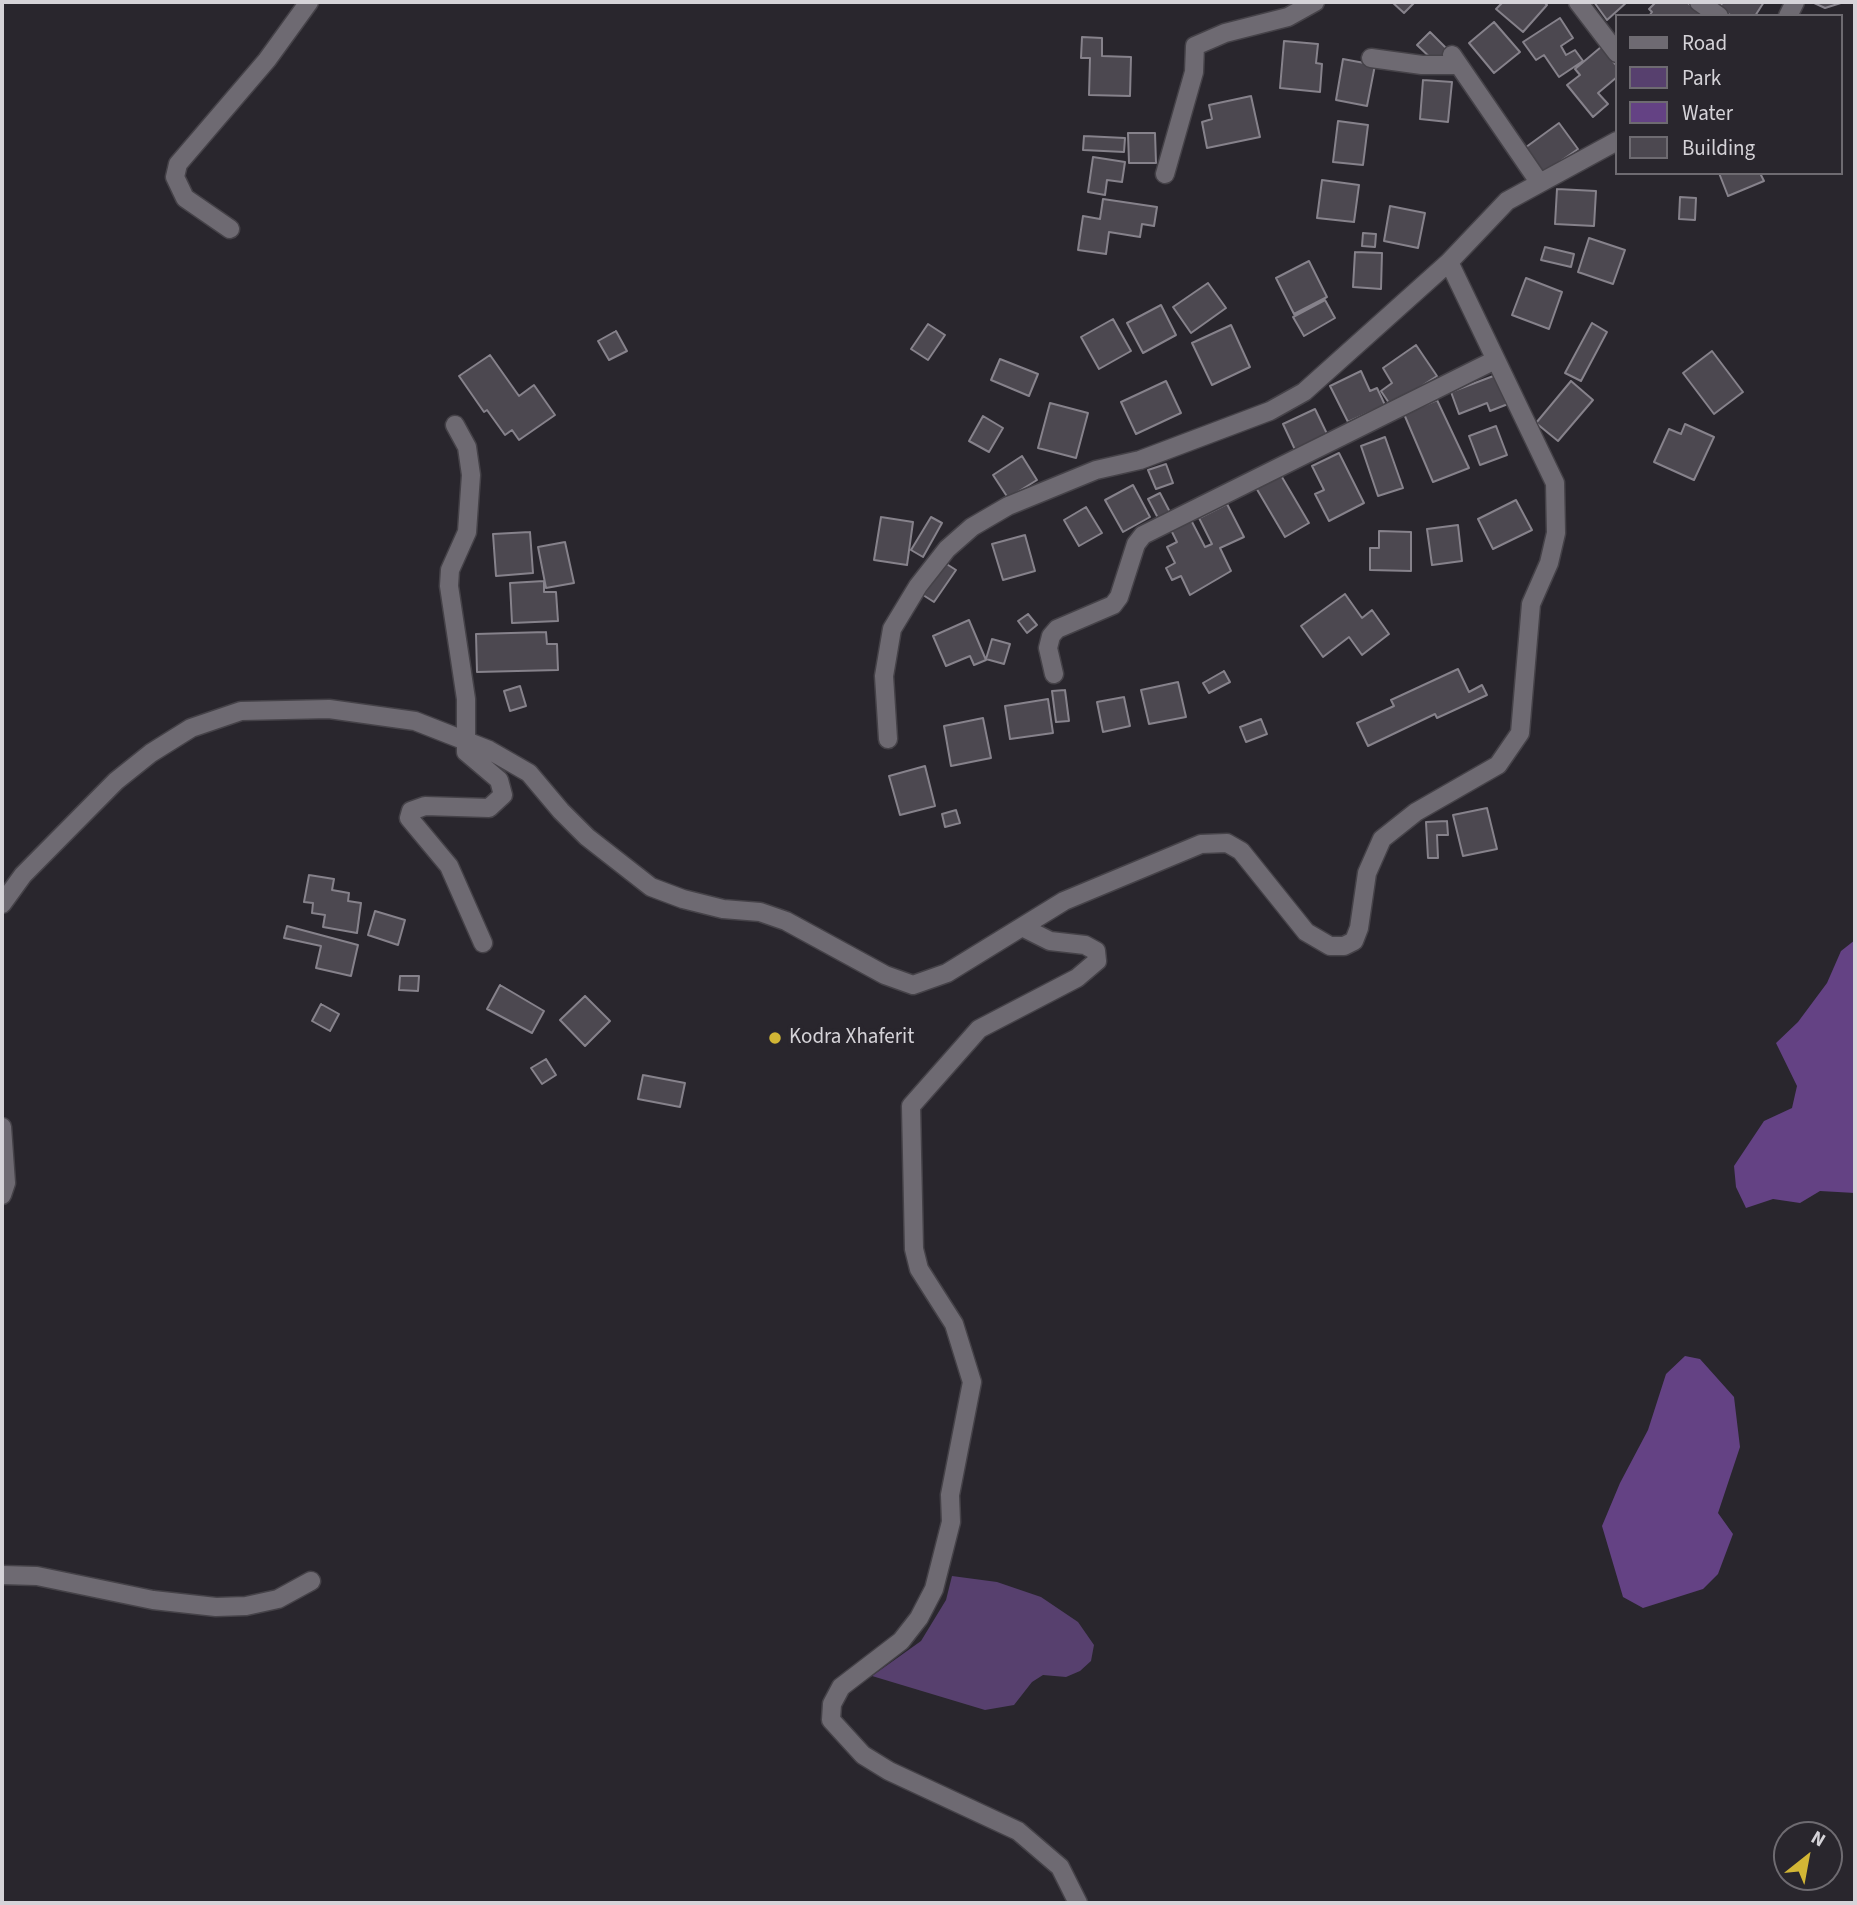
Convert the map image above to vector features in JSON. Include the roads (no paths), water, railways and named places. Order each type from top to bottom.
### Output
[{"type":"street","points":[[230,229],[185,198],[175,177],[178,164],[267,60],[309,2]]},
{"type":"street","points":[[1164,174],[1194,72],[1195,46],[1225,33],[1289,17],[1315,2]]},
{"type":"street","points":[[1578,2],[1616,52]]},
{"type":"street","points":[[1699,2],[1715,14]]},
{"type":"street","points":[[1371,58],[1422,65],[1455,60],[1539,182]]},
{"type":"street","points":[[888,739],[884,676],[892,629],[918,586],[947,549],[972,527],[1008,506],[1096,470],[1140,460],[1270,411],[1304,393],[1450,262],[1507,201],[1616,142]]},
{"type":"street","points":[[2,904],[23,876],[133,765],[191,729],[241,711],[329,709],[415,721],[468,740],[512,760],[530,773],[561,811],[587,837],[651,887],[683,899],[723,909],[760,912],[786,921],[897,981],[913,985],[947,973],[1064,901],[1186,848],[1227,843],[1249,859],[1306,932],[1330,946],[1344,946],[1354,941],[1359,928],[1367,873],[1382,839],[1416,812],[1498,765],[1520,733],[1531,604],[1549,563],[1558,509],[1555,483],[1547,464],[1450,262]]},
{"type":"street","points":[[1054,674],[1048,648],[1051,636],[1058,629],[1113,605],[1119,597],[1136,544],[1143,535],[1495,360]]},
{"type":"street","points":[[455,425],[467,447],[471,475],[467,532],[450,570],[449,586],[466,699],[466,751],[499,780],[503,795],[489,808],[425,806],[411,811],[409,818],[449,866],[483,943]]},
{"type":"street","points":[[1022,927],[1050,941],[1085,945],[1096,951],[1097,961],[1077,978],[979,1029],[911,1106],[914,1249],[919,1269],[954,1324],[972,1382],[950,1495],[951,1522],[933,1589],[919,1618],[901,1642],[841,1687],[832,1704],[831,1720],[863,1755],[889,1772],[986,1814],[1028,1838],[1060,1867],[1078,1903]]},
{"type":"street","points":[[2,1128],[6,1172],[2,1195]]},
{"type":"street","points":[[2,1575],[37,1576],[153,1600],[216,1607],[246,1606],[278,1599],[311,1581]]},
{"type":"water","points":[[1855,940],[1855,1193],[1820,1191],[1800,1203],[1773,1199],[1746,1208],[1736,1187],[1734,1166],[1764,1121],[1792,1108],[1797,1086],[1776,1043],[1798,1022],[1827,983],[1841,951]]},
{"type":"water","points":[[1685,1356],[1700,1359],[1734,1397],[1740,1447],[1718,1513],[1733,1534],[1718,1574],[1703,1589],[1643,1608],[1623,1597],[1602,1526],[1620,1483],[1648,1430],[1666,1374]]},
{"type":"place","name":"Kodra Xhaferit","points":[[775,1038]]}]
